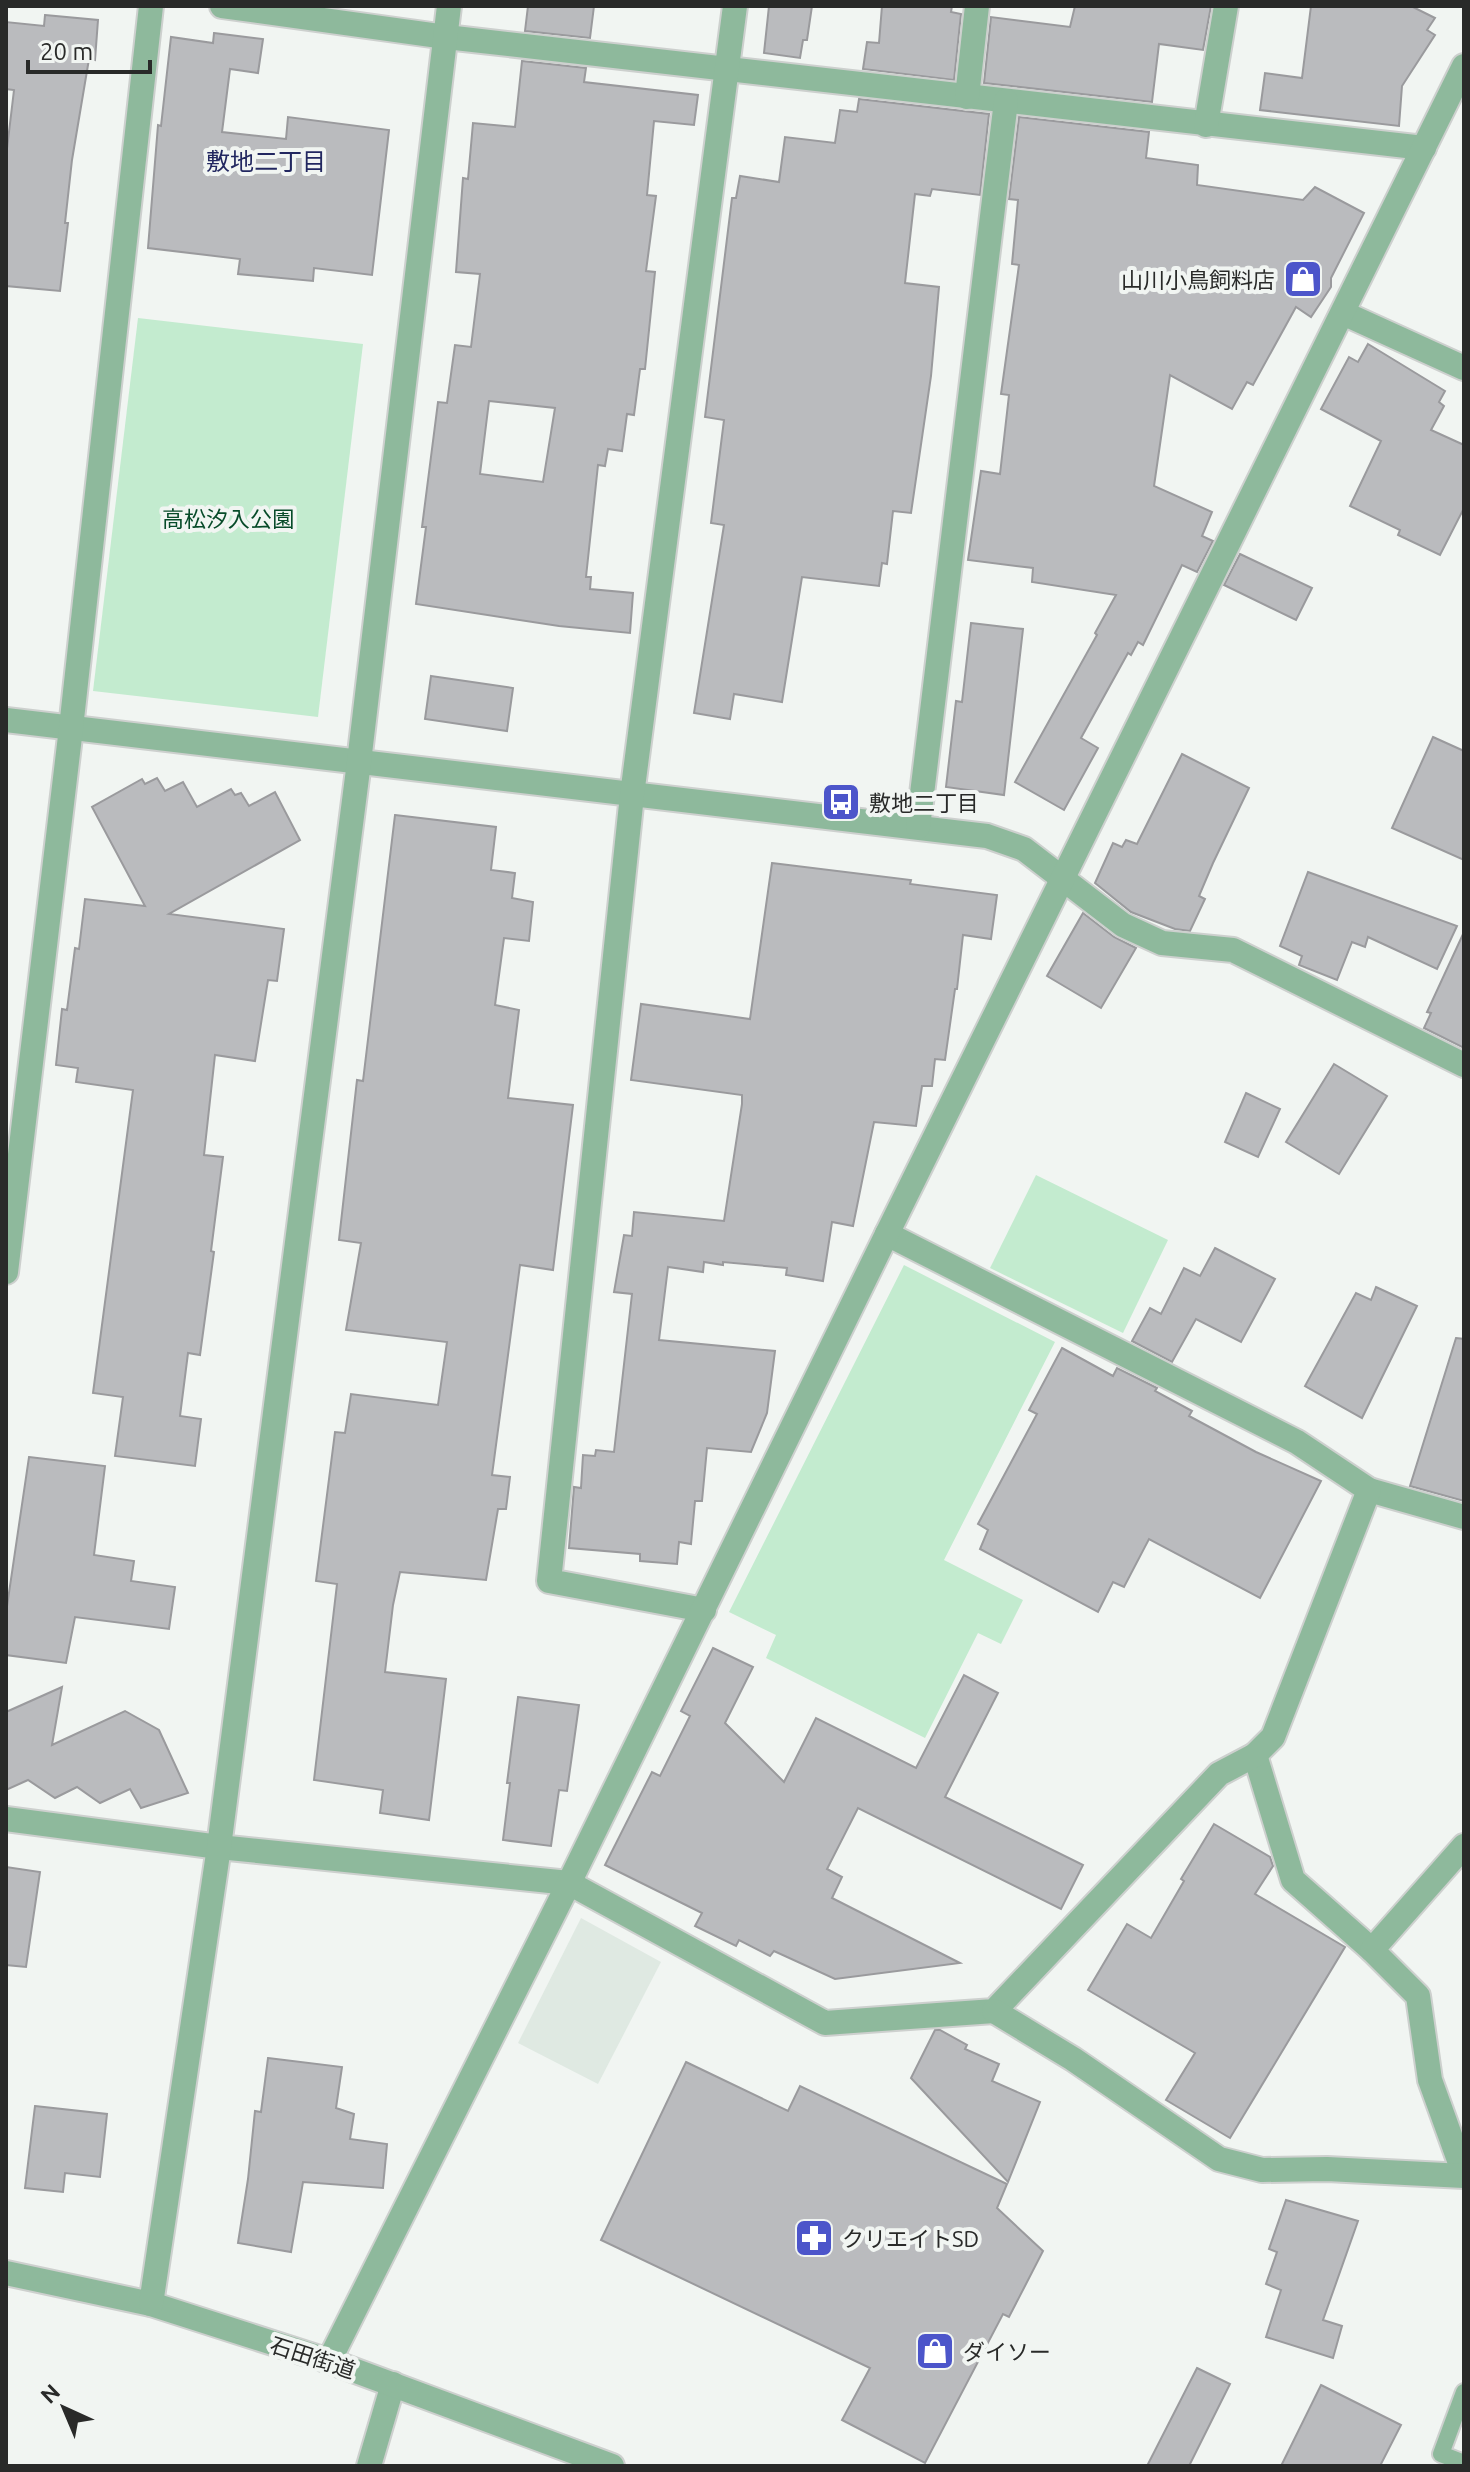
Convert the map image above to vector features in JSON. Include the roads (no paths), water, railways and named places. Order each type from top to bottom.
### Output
[{"type":"street","points":[[6,1272],[71,728],[151,6]]},
{"type":"street","points":[[222,6],[446,37],[1424,148]]},
{"type":"street","points":[[151,2304],[219,1847],[359,762],[449,6]]},
{"type":"street","points":[[704,1610],[549,1581],[632,795],[735,6]]},
{"type":"street","points":[[967,97],[977,6]]},
{"type":"street","points":[[1206,125],[1226,6]]},
{"type":"street","points":[[329,2361],[569,1883],[1464,66]]},
{"type":"street","points":[[918,827],[1006,101]]},
{"type":"street","points":[[1343,313],[1464,368]]},
{"type":"street","points":[[6,720],[987,836],[1024,849],[1123,925],[1162,943],[1233,950],[1464,1065]]},
{"type":"street","points":[[887,1234],[1297,1442],[1369,1490],[1464,1517]]},
{"type":"street","points":[[994,2011],[1219,1774],[1255,1755],[1273,1737],[1369,1490]]},
{"type":"street","points":[[6,1819],[219,1847],[569,1883],[825,2023],[994,2011],[1073,2059],[1219,2159],[1262,2170],[1327,2169],[1464,2175],[1430,2080],[1418,1996],[1372,1950],[1293,1880],[1255,1755]]},
{"type":"street","points":[[1372,1950],[1464,1846]]},
{"type":"street","name":"石田街道","points":[[6,2273],[151,2304],[329,2361],[612,2466]]},
{"type":"street","points":[[369,2466],[393,2384]]},
{"type":"lane","points":[[1464,2392],[1441,2454],[1464,2463]]},
{"type":"place","name":"山川小鳥飼料店","points":[[1303,279]]},
{"type":"place","name":"敷地二丁目","points":[[841,802]]},
{"type":"place","name":"クリエイトSD","points":[[814,2238]]},
{"type":"place","name":"ダイソー","points":[[935,2351]]},
{"type":"district","name":"敷地二丁目","points":[[266,161]]},
{"type":"park label","name":"高松汐入公園","points":[[228,518]]}]
